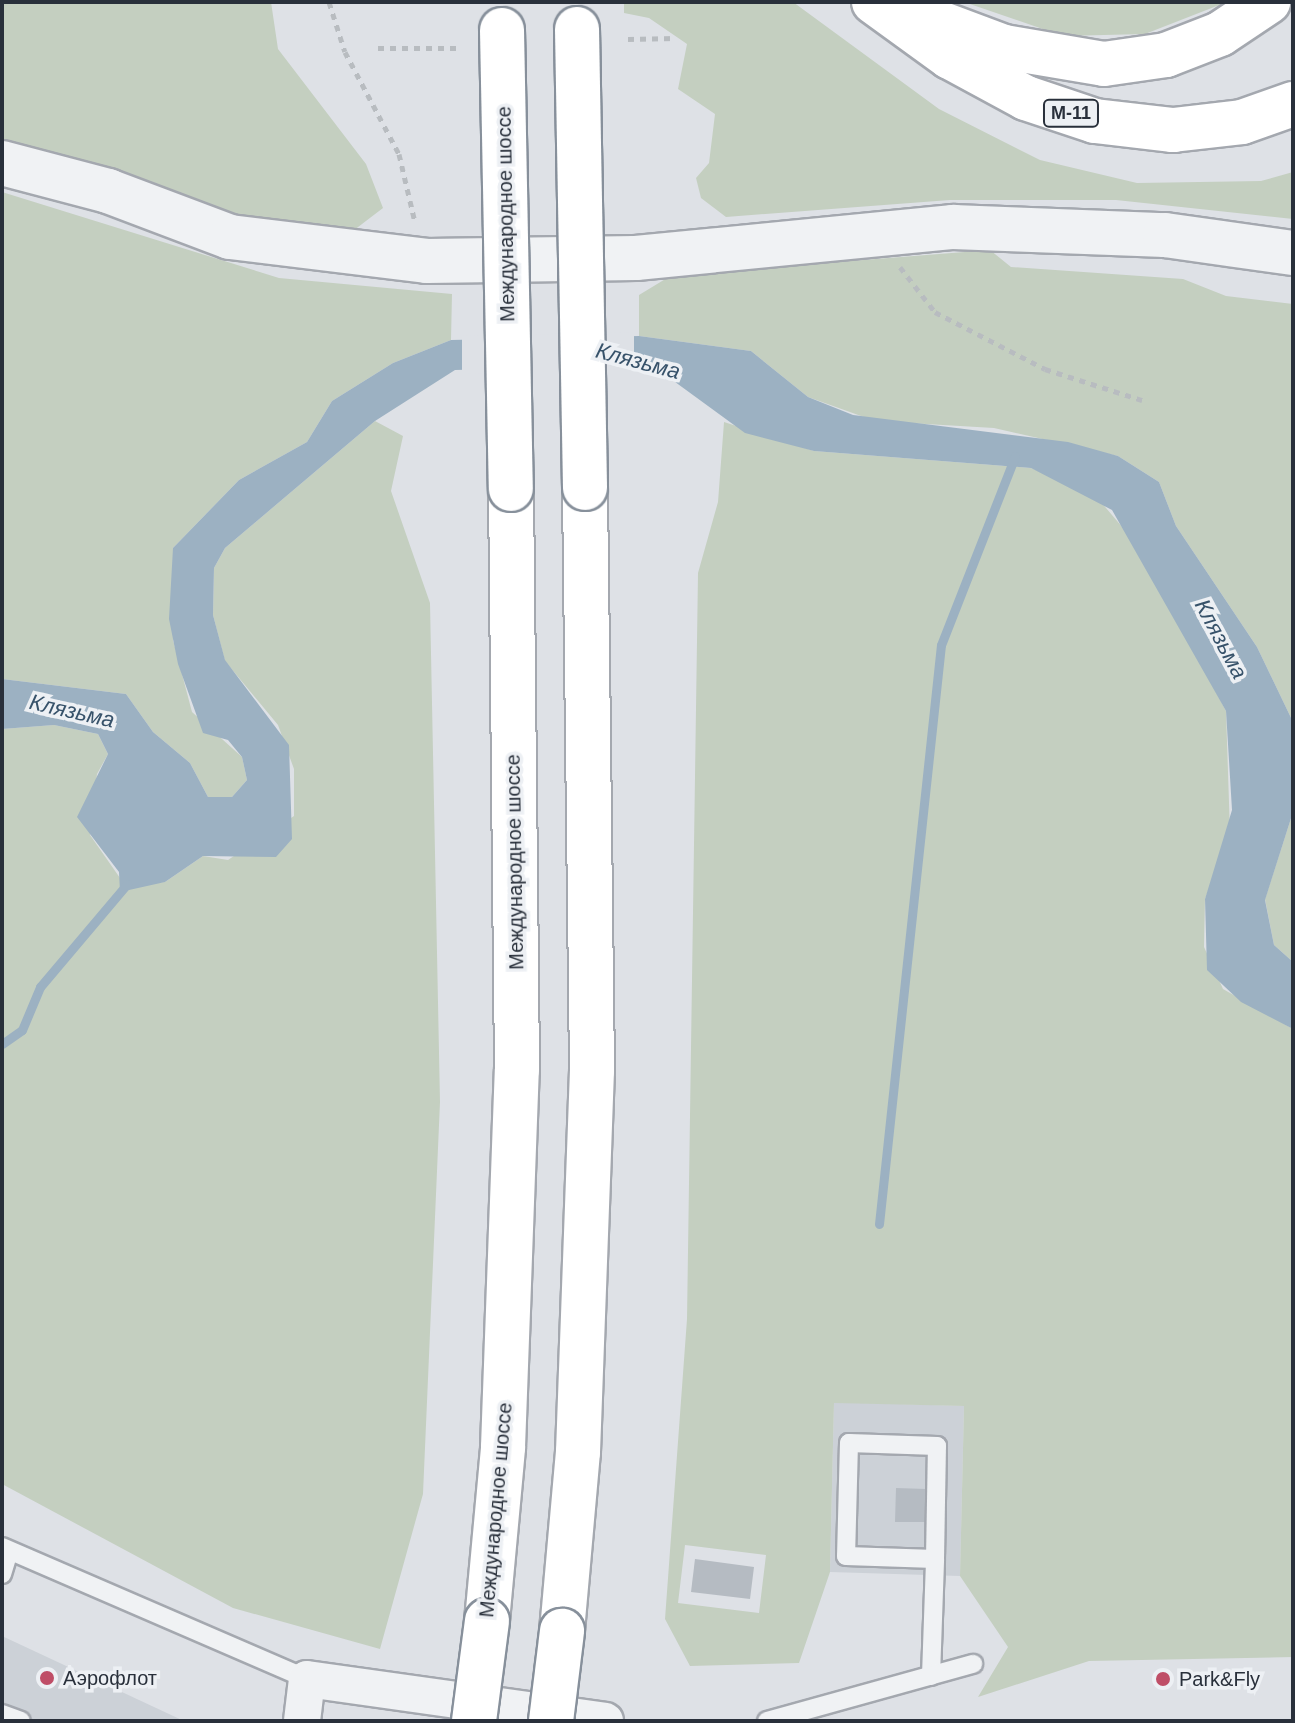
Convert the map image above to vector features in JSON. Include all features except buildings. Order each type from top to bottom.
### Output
[{"type":"main road","name":"М-11","points":[[874,2],[950,57],[1026,98],[1095,121],[1173,130],[1242,122],[1293,104]]},
{"type":"main road","points":[[882,2],[1004,47],[1104,64],[1166,55],[1220,34],[1268,2]]},
{"type":"main road","name":"Международное шоссе","points":[[474,1721],[487,1621],[503,1447],[517,1070],[502,16]]},
{"type":"main road","points":[[551,1721],[578,1452],[592,1071],[577,16]]},
{"type":"street","points":[[2,163],[108,191],[230,237],[427,261],[636,258],[889,232],[1066,228],[1293,253]]},
{"type":"street","points":[[302,1721],[307,1679],[605,1721]]},
{"type":"lane","points":[[931,1676],[935,1559],[937,1446],[849,1443],[846,1556],[935,1559]]},
{"type":"lane","points":[[2,1574],[6,1549],[307,1679]]},
{"type":"lane","points":[[767,1721],[973,1664]]},
{"type":"lane","points":[[2,1714],[21,1721]]},
{"type":"path","points":[[329,2],[345,52],[399,154],[427,261]]},
{"type":"path","points":[[628,39],[676,38]]},
{"type":"path","points":[[378,48],[457,48]]},
{"type":"path","points":[[889,232],[903,278],[935,312],[1045,369],[1142,400]]},
{"type":"shaded area","points":[[834,1402],[964,1406],[960,1576],[830,1572]]},
{"type":"shaded area","name":"Аэрофлот","points":[[2,1636],[184,1721],[2,1721]]},
{"type":"green space","points":[[2,2],[271,2],[278,49],[366,164],[383,208],[345,237],[213,209],[2,149]]},
{"type":"green space","points":[[624,2],[793,2],[939,109],[1040,160],[1137,183],[1261,181],[1293,172],[1293,219],[1116,200],[950,200],[726,217],[701,198],[696,178],[709,163],[715,114],[678,89],[687,44],[649,18],[624,13]]},
{"type":"green space","points":[[964,2],[1227,2],[1145,34],[1063,36]]},
{"type":"green space","points":[[2,192],[279,278],[452,294],[451,340],[393,363],[332,401],[307,442],[239,480],[173,548],[173,640],[192,712],[242,757],[247,780],[232,797],[208,797],[190,763],[153,732],[126,694],[2,679]]},
{"type":"green space","points":[[990,250],[1011,267],[1183,279],[1226,296],[1293,304],[1293,722],[1257,647],[1176,526],[1159,482],[1118,456],[994,428],[875,421],[808,397],[751,351],[639,336],[639,295],[672,275]]},
{"type":"green space","points":[[375,421],[403,436],[391,491],[430,603],[440,1102],[423,1494],[380,1649],[233,1608],[2,1484],[2,729],[54,725],[98,734],[108,754],[97,774],[90,835],[120,878],[141,884],[165,882],[203,856],[228,860],[294,816],[294,769],[278,725],[225,661],[213,615],[214,568],[225,548]]},
{"type":"green space","points":[[724,422],[814,451],[1031,468],[1095,495],[1140,548],[1226,711],[1230,833],[1205,899],[1204,947],[1223,989],[1293,1029],[1293,1657],[1089,1661],[978,1697],[1008,1647],[960,1576],[964,1406],[834,1403],[830,1572],[799,1663],[690,1666],[665,1619],[687,1319],[698,573],[718,502]],"holes":[[[685,1545],[766,1555],[759,1613],[678,1603]]]},
{"type":"green space","points":[[1293,812],[1293,962],[1274,945],[1265,899]]},
{"type":"water","name":"Клязьма","points":[[639,336],[751,351],[808,397],[853,415],[1068,442],[1118,456],[1159,482],[1176,526],[1257,647],[1293,722],[1293,812],[1265,900],[1274,945],[1293,962],[1293,1029],[1241,1002],[1207,970],[1205,899],[1232,810],[1226,711],[1112,510],[1031,468],[814,451],[745,433],[671,379],[637,365],[455,370],[375,421],[225,548],[214,568],[213,615],[225,660],[289,745],[292,839],[276,857],[203,856],[165,882],[120,892],[119,872],[77,817],[108,754],[98,734],[54,725],[2,729],[2,679],[126,694],[153,732],[190,763],[208,797],[232,797],[247,780],[242,757],[228,740],[203,733],[178,664],[169,619],[173,548],[239,480],[307,442],[332,401],[393,363],[451,340]]},
{"type":"pier","points":[[634,332],[634,369],[462,374],[462,336]]},
{"type":"waterway","points":[[879,1224],[941,645],[1015,456]]},
{"type":"waterway","points":[[2,1044],[22,1030],[40,987],[127,884]]},
{"type":"place","name":"Аэрофлот","points":[[47,1678]]},
{"type":"place","name":"Park&Fly","points":[[1163,1679]]}]
